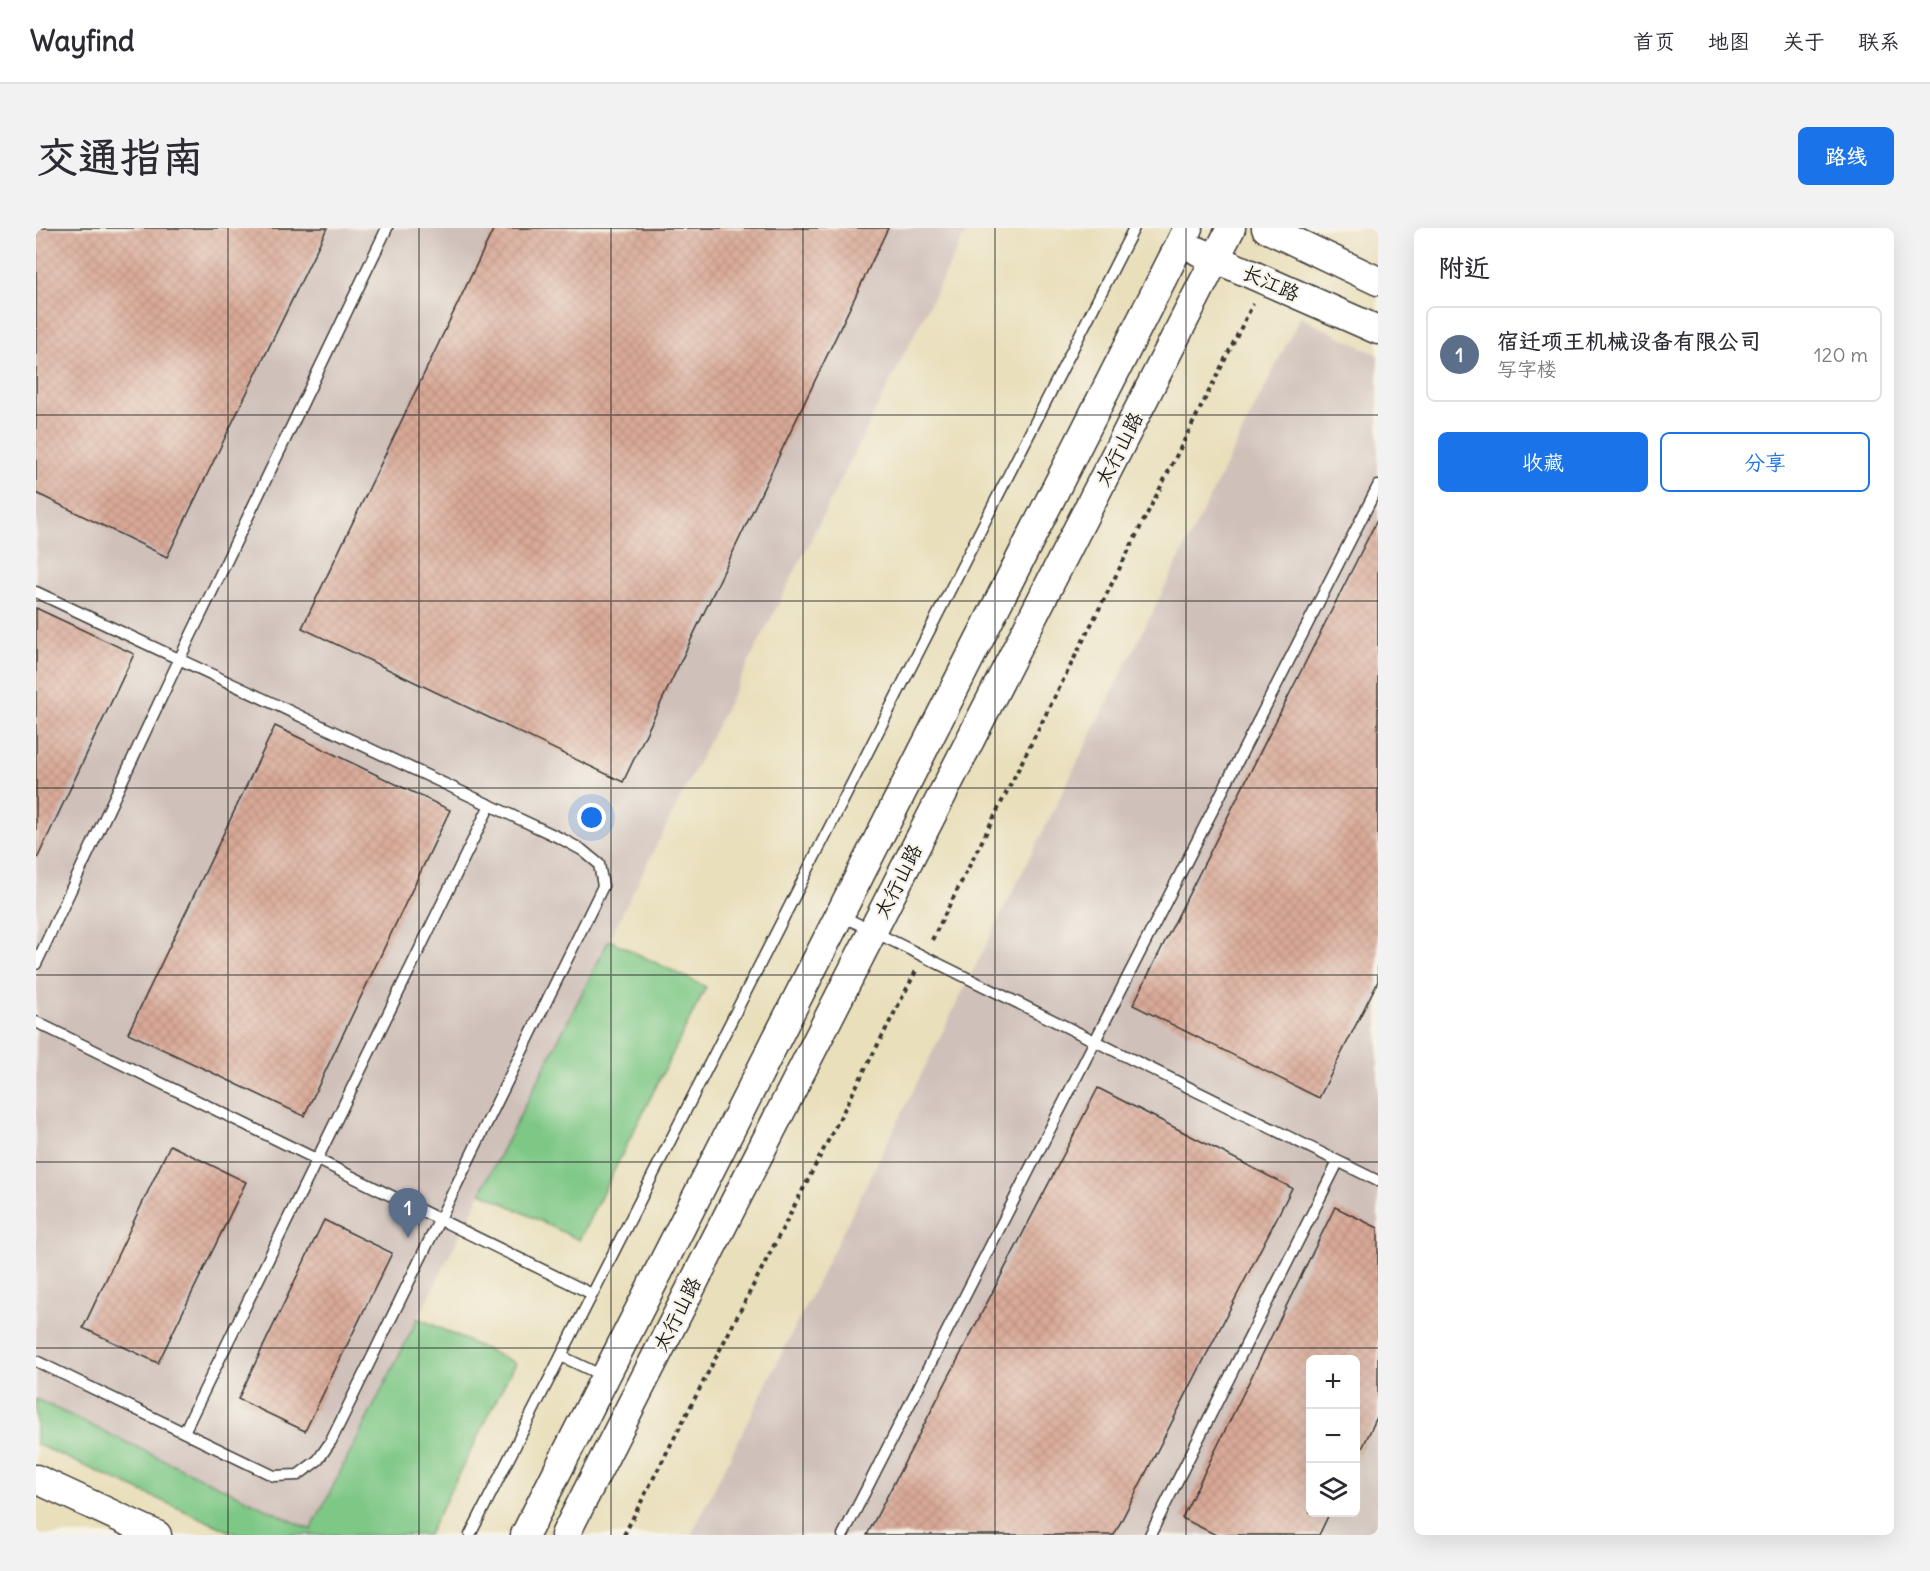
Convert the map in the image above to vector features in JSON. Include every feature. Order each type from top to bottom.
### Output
[{"type":"street","name":"太行山路","points":[[564,1535],[1231,228]]},
{"type":"street","points":[[1281,231],[1378,281]]},
{"type":"street","name":"太行山路","points":[[525,1535],[840,914],[1179,233]]},
{"type":"street","name":"长江路","points":[[1179,233],[1215,259],[1378,330]]},
{"type":"street","points":[[36,1479],[157,1535]]},
{"type":"lane","points":[[36,964],[387,228]]},
{"type":"lane","points":[[470,1535],[1134,228]]},
{"type":"lane","points":[[843,1535],[1378,486]]},
{"type":"lane","points":[[36,592],[582,850],[599,864],[603,886],[331,1441],[318,1460],[298,1475],[274,1476],[36,1361]]},
{"type":"lane","points":[[184,1432],[490,805]]},
{"type":"lane","points":[[840,914],[1378,1181]]},
{"type":"lane","points":[[36,1022],[592,1294]]},
{"type":"lane","points":[[1150,1535],[1338,1162]]},
{"type":"lane","points":[[561,1356],[605,1377]]},
{"type":"path","points":[[624,1535],[924,956],[1265,280]]},
{"type":"shaded area","points":[[36,228],[968,228],[311,1530],[36,1399]]},
{"type":"shaded area","points":[[1300,317],[1378,355],[1378,1535],[691,1535]]},
{"type":"green space","points":[[609,940],[706,987],[579,1240],[481,1192]]},
{"type":"green space","points":[[418,1318],[515,1363],[428,1535],[238,1535],[36,1444],[36,1399],[311,1530]]},
{"type":"building","points":[[36,228],[327,228],[167,557],[36,493]]},
{"type":"building","points":[[494,228],[888,228],[623,782],[302,628]]},
{"type":"building","points":[[1378,518],[1378,981],[1319,1098],[1133,1005]]},
{"type":"building","points":[[36,608],[134,654],[36,861]]},
{"type":"building","points":[[275,726],[450,810],[304,1116],[128,1033]]},
{"type":"building","points":[[1098,1088],[1292,1188],[1114,1535],[867,1535]]},
{"type":"building","points":[[170,1145],[246,1182],[158,1363],[83,1328]]},
{"type":"building","points":[[1335,1207],[1378,1228],[1378,1415],[1360,1453],[1360,1355],[1306,1355],[1306,1517],[1328,1517],[1319,1535],[1216,1535],[1182,1518]]},
{"type":"building","points":[[324,1220],[392,1253],[305,1431],[238,1399]]},
{"type":"place","name":"宿迁项王机械设备有限公司","points":[[408,1238]]}]
